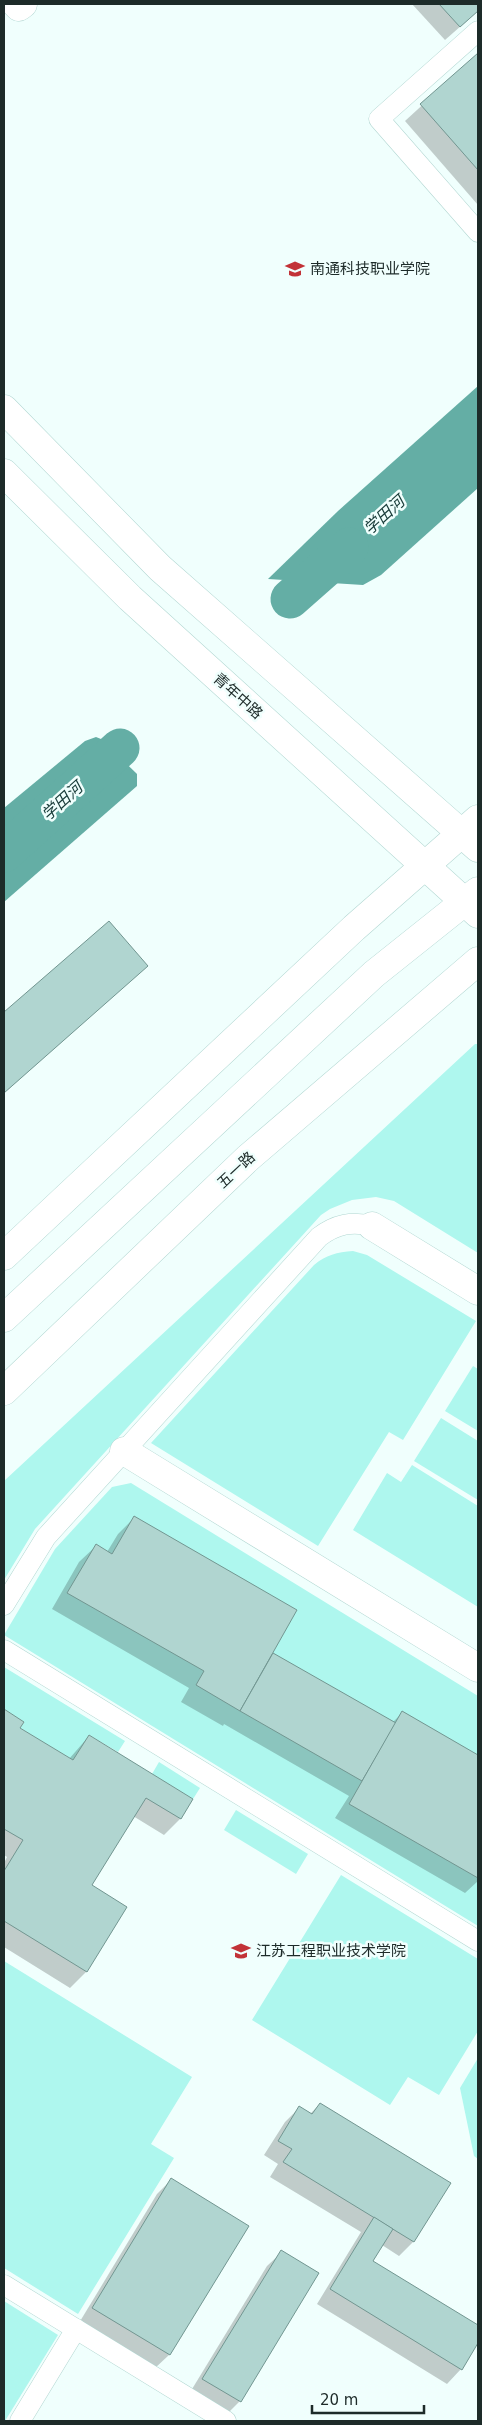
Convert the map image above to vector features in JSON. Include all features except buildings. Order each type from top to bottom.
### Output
[{"type":"main road","points":[[16,4],[19,8],[23,4]]},
{"type":"main road","points":[[4,409],[160,568],[472,833],[426,866],[354,928],[4,1256]]},
{"type":"main road","name":"青年中路","points":[[4,473],[130,598],[426,866],[474,902]]},
{"type":"main road","points":[[4,1318],[374,974],[474,902]]},
{"type":"main road","name":"五一路","points":[[4,1391],[248,1158],[478,961]]},
{"type":"main road","points":[[372,1226],[478,1291]]},
{"type":"main road","points":[[124,1451],[478,1668]]},
{"type":"lane","points":[[478,31],[379,118],[478,232]]},
{"type":"lane","points":[[4,1605],[46,1537],[318,1237],[342,1224],[358,1223],[372,1226]]},
{"type":"lane","points":[[4,1650],[478,1941]]},
{"type":"lane","points":[[4,2285],[226,2421]]},
{"type":"lane","points":[[20,2421],[76,2329]]},
{"type":"shaded area","points":[[475,1044],[478,1044],[478,1253],[394,1201],[376,1197],[352,1200],[321,1215],[35,1529],[4,1580],[4,1481]]},
{"type":"shaded area","points":[[353,1251],[367,1255],[476,1321],[403,1440],[389,1432],[318,1546],[151,1443],[314,1265],[332,1255]]},
{"type":"shaded area","points":[[473,1366],[478,1369],[478,1431],[445,1411]]},
{"type":"shaded area","points":[[441,1418],[478,1441],[478,1500],[414,1461]]},
{"type":"shaded area","points":[[412,1465],[478,1506],[478,1607],[353,1530],[387,1473],[401,1482]]},
{"type":"shaded area","points":[[131,1483],[478,1696],[478,1926],[4,1635],[55,1549],[112,1487]]},
{"type":"shaded area","points":[[4,1667],[125,1741],[118,1752],[89,1735],[73,1760],[20,1728],[24,1722],[4,1709]]},
{"type":"shaded area","points":[[159,1762],[200,1788],[193,1799],[152,1774]]},
{"type":"shaded area","points":[[236,1810],[308,1854],[296,1874],[224,1830]]},
{"type":"shaded area","points":[[341,1875],[478,1959],[478,2031],[439,2095],[408,2077],[390,2105],[252,2020]]},
{"type":"shaded area","points":[[4,1961],[192,2077],[151,2144],[174,2158],[78,2314],[4,2268]]},
{"type":"shaded area","points":[[478,2058],[478,2159],[474,2156],[460,2088]]},
{"type":"shaded area","points":[[4,2301],[58,2335],[5,2421],[4,2421]]},
{"type":"water","points":[[478,386],[478,488],[381,575],[363,585],[268,579],[338,511]]},
{"type":"water","points":[[96,737],[101,739],[137,774],[137,786],[4,902],[4,808],[85,741]]},
{"type":"waterway","name":"学田河","points":[[290,599],[349,547]]},
{"type":"waterway","name":"学田河","points":[[4,853],[120,748]]},
{"type":"place","name":"南通科技职业学院","points":[[295,269]]},
{"type":"place","name":"江苏工程职业技术学院","points":[[241,1951]]}]
